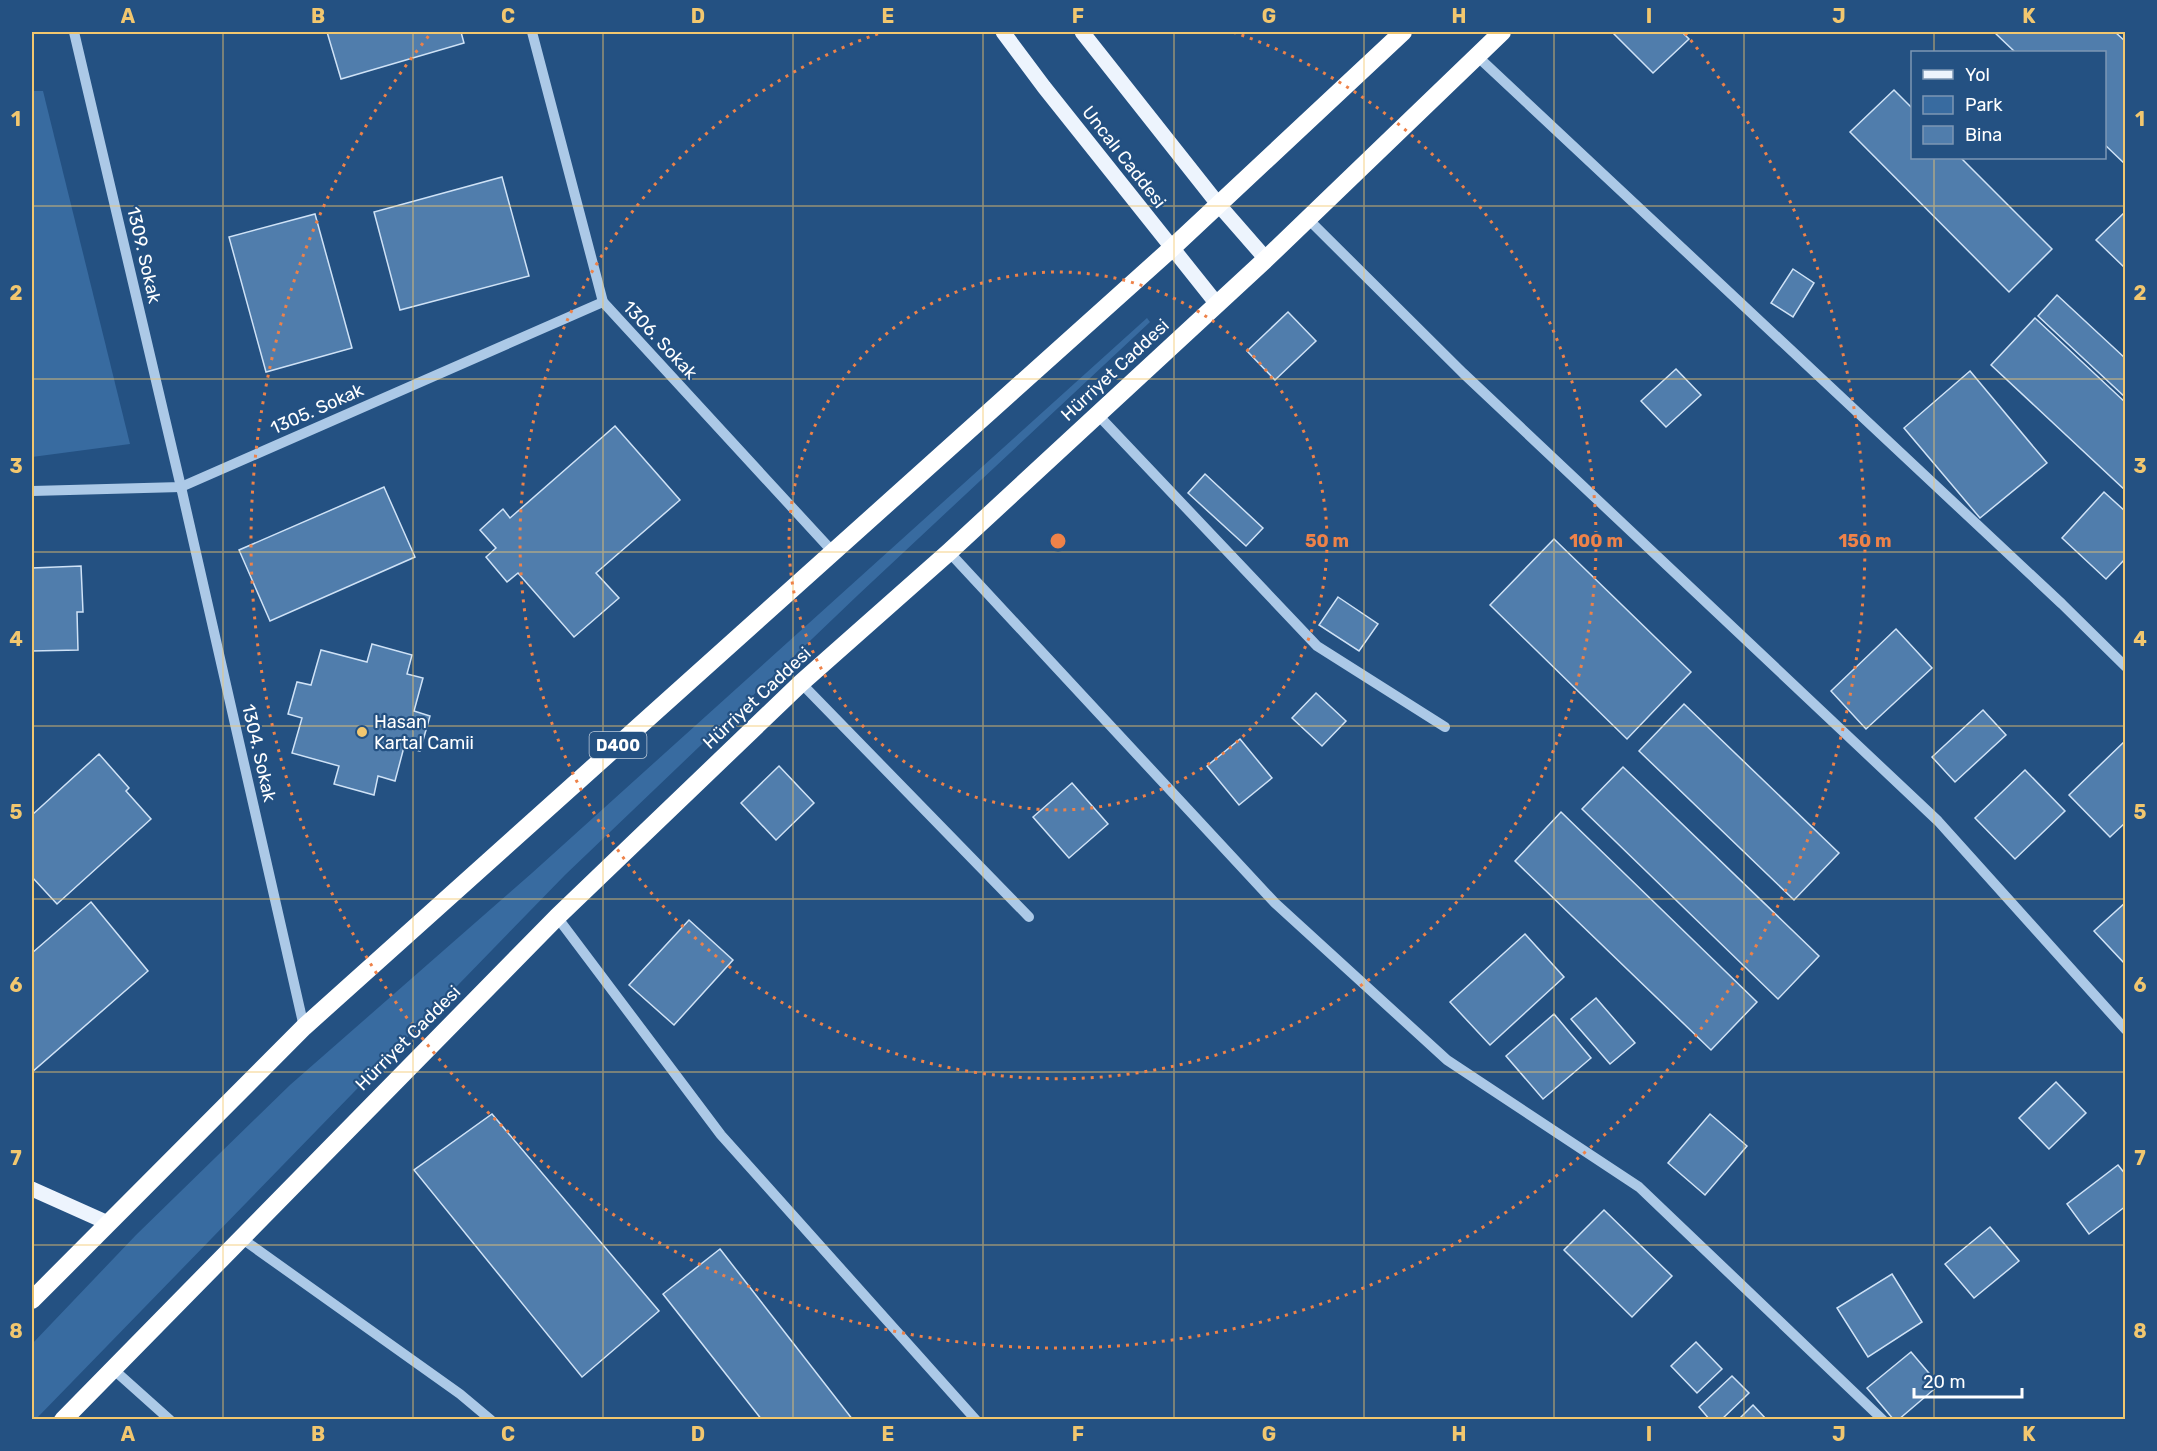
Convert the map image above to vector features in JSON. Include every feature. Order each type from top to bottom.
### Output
[{"type":"highway","points":[[1218,204],[1403,32]]},
{"type":"highway","name":"Hürriyet Caddesi","points":[[63,1419],[557,917],[801,683],[949,552],[1266,259],[1502,32]]},
{"type":"highway","name":"D400","points":[[32,1300],[304,1027],[1172,248],[1218,204]]},
{"type":"main road","name":"Uncalı Caddesi","points":[[1003,32],[1217,304]]},
{"type":"main road","points":[[1082,32],[1218,204],[1266,259]]},
{"type":"main road","points":[[32,1189],[108,1223]]},
{"type":"street","name":"1309. Sokak","points":[[74,32],[181,487]]},
{"type":"street","name":"1306. Sokak","points":[[532,32],[603,302],[833,552]]},
{"type":"street","points":[[1477,56],[2062,604],[2126,667]]},
{"type":"street","points":[[1308,219],[1463,373],[1938,821],[2126,1030]]},
{"type":"street","name":"1305. Sokak","points":[[32,491],[181,487],[603,302]]},
{"type":"street","points":[[1098,415],[1317,646],[1445,727]]},
{"type":"street","name":"1304. Sokak","points":[[181,487],[304,1027]]},
{"type":"street","points":[[949,552],[1275,903],[1447,1060],[1640,1187],[1883,1419]]},
{"type":"street","points":[[801,683],[1029,917]]},
{"type":"street","points":[[557,917],[721,1135],[976,1419]]},
{"type":"street","points":[[241,1238],[460,1394],[491,1419]]},
{"type":"street","points":[[113,1369],[170,1419]]},
{"type":"green space","points":[[32,91],[43,91],[130,444],[32,457]]},
{"type":"green space","points":[[1147,318],[1150,322],[858,595],[565,875],[36,1419],[32,1419],[32,1344],[136,1235],[290,1085],[532,873]]},
{"type":"building","points":[[327,32],[461,32],[464,43],[341,79]]},
{"type":"building","points":[[1612,32],[1682,32],[1689,39],[1653,73]]},
{"type":"building","points":[[1994,32],[2115,32],[2126,42],[2126,165],[2106,146],[2106,51],[2014,51]]},
{"type":"building","points":[[1894,90],[1911,107],[1911,159],[1962,159],[2052,249],[2009,292],[1850,132]]},
{"type":"building","points":[[502,177],[529,276],[400,310],[374,212]]},
{"type":"building","points":[[2126,211],[2126,269],[2096,240]]},
{"type":"building","points":[[315,214],[352,348],[266,372],[229,237]]},
{"type":"building","points":[[1793,269],[1814,283],[1793,317],[1771,303]]},
{"type":"building","points":[[2057,295],[2126,359],[2126,398],[2038,316]]},
{"type":"building","points":[[1288,312],[1316,341],[1275,380],[1247,351]]},
{"type":"building","points":[[2035,318],[2126,403],[2126,491],[1991,365]]},
{"type":"building","points":[[1676,369],[1701,395],[1666,427],[1641,401]]},
{"type":"building","points":[[1970,371],[2047,463],[1980,518],[1904,428]]},
{"type":"building","points":[[615,426],[680,500],[596,573],[619,598],[574,637],[518,573],[507,582],[486,557],[496,548],[480,530],[503,509],[510,518]]},
{"type":"building","points":[[1205,474],[1263,528],[1246,546],[1188,493]]},
{"type":"building","points":[[384,487],[415,557],[270,621],[239,550]]},
{"type":"building","points":[[2104,492],[2126,512],[2126,558],[2106,579],[2062,538]]},
{"type":"building","points":[[1554,539],[1691,672],[1627,739],[1490,605]]},
{"type":"building","points":[[81,566],[83,612],[77,612],[78,650],[32,651],[32,568]]},
{"type":"building","points":[[1338,597],[1378,624],[1359,651],[1319,625]]},
{"type":"building","points":[[1896,629],[1932,668],[1866,729],[1831,691]]},
{"type":"building","name":"Hasan Kartal Camii","points":[[372,644],[412,655],[407,674],[423,678],[414,711],[430,716],[420,751],[404,747],[395,781],[378,776],[374,795],[334,784],[339,766],[292,753],[302,718],[288,714],[297,682],[311,685],[321,650],[367,662]]},
{"type":"building","points":[[1316,693],[1346,721],[1322,746],[1292,718]]},
{"type":"building","points":[[1684,704],[1839,853],[1794,900],[1639,751]]},
{"type":"building","points":[[1983,710],[2006,735],[1955,782],[1932,757]]},
{"type":"building","points":[[1240,739],[1272,778],[1239,805],[1207,766]]},
{"type":"building","points":[[2126,740],[2126,822],[2110,837],[2069,795]]},
{"type":"building","points":[[99,754],[129,788],[126,791],[151,819],[57,904],[32,877],[32,815]]},
{"type":"building","points":[[779,766],[814,803],[776,840],[741,803]]},
{"type":"building","points":[[1623,767],[1819,956],[1778,999],[1582,809]]},
{"type":"building","points":[[2025,770],[2065,811],[2015,859],[1975,818]]},
{"type":"building","points":[[1072,783],[1108,824],[1069,858],[1033,817]]},
{"type":"building","points":[[1561,812],[1757,1002],[1711,1050],[1515,861]]},
{"type":"building","points":[[91,902],[148,971],[32,1072],[32,953]]},
{"type":"building","points":[[2126,902],[2126,965],[2094,931]]},
{"type":"building","points":[[689,920],[733,960],[674,1025],[629,985]]},
{"type":"building","points":[[1525,934],[1564,977],[1490,1045],[1450,1002]]},
{"type":"building","points":[[1596,998],[1635,1043],[1610,1064],[1571,1019]]},
{"type":"building","points":[[1554,1014],[1591,1058],[1543,1099],[1506,1056]]},
{"type":"building","points":[[2056,1082],[2086,1113],[2049,1149],[2019,1118]]},
{"type":"building","points":[[492,1114],[659,1311],[582,1377],[414,1170]]},
{"type":"building","points":[[1710,1114],[1747,1146],[1705,1195],[1668,1163]]},
{"type":"building","points":[[2118,1165],[2126,1175],[2126,1206],[2089,1234],[2067,1204]]},
{"type":"building","points":[[1604,1210],[1672,1276],[1632,1317],[1564,1250]]},
{"type":"building","points":[[1990,1227],[2019,1261],[1974,1298],[1945,1264]]},
{"type":"building","points":[[720,1249],[853,1420],[762,1420],[663,1294]]},
{"type":"building","points":[[1892,1274],[1922,1322],[1868,1357],[1837,1308]]},
{"type":"building","points":[[1696,1342],[1722,1369],[1697,1393],[1671,1366]]},
{"type":"building","points":[[1911,1352],[1939,1385],[1898,1420],[1894,1420],[1867,1388]]},
{"type":"building","points":[[1732,1376],[1749,1393],[1721,1420],[1710,1420],[1699,1407]]},
{"type":"building","points":[[1753,1405],[1767,1420],[1738,1420]]},
{"type":"place","name":"Hasan Kartal Camii","points":[[362,732]]}]
